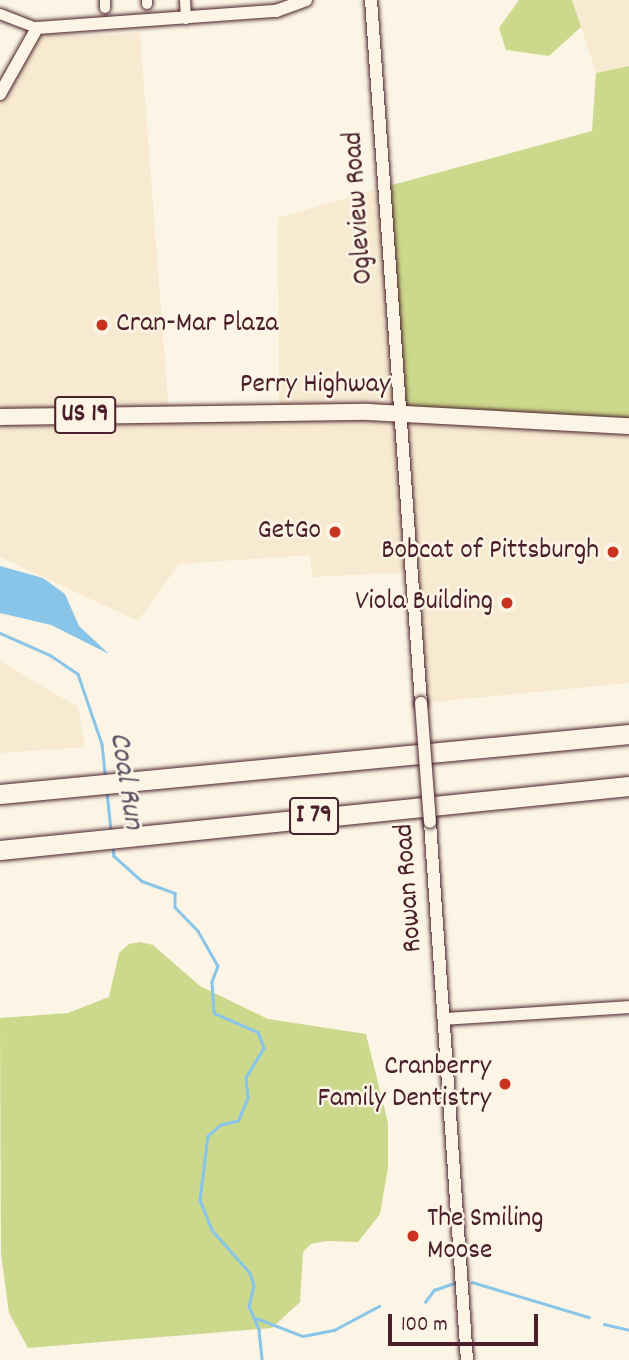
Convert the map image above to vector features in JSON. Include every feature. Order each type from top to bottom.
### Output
[{"type":"highway","name":"I 79","points":[[0,794],[629,734]]},
{"type":"highway","name":"I 79","points":[[0,850],[629,786]]},
{"type":"main road","name":"Perry Highway","points":[[0,417],[401,413],[629,426]]},
{"type":"street","points":[[185,0],[186,19]]},
{"type":"street","points":[[0,14],[37,28],[186,19],[276,10],[306,0]]},
{"type":"street","name":"Ogleview Road","points":[[371,0],[401,413]]},
{"type":"street","points":[[0,94],[37,28]]},
{"type":"street","name":"Rowan Road","points":[[401,413],[467,1360]]},
{"type":"street","points":[[444,1019],[629,1007]]},
{"type":"shaded area","points":[[572,0],[629,0],[629,66],[596,73]]},
{"type":"shaded area","points":[[37,28],[83,36],[140,33],[169,413],[279,411],[278,218],[381,188],[629,426],[629,683],[421,703],[412,572],[312,577],[310,555],[179,564],[138,621],[0,557],[0,94]]},
{"type":"shaded area","points":[[0,661],[78,707],[85,747],[0,753]]},
{"type":"green space","points":[[519,0],[572,0],[581,27],[549,56],[506,50],[499,28]]},
{"type":"green space","points":[[629,66],[629,426],[401,413],[381,188],[592,131],[596,73]]},
{"type":"green space","points":[[140,942],[153,945],[200,986],[268,1019],[366,1034],[388,1123],[388,1167],[380,1214],[358,1242],[327,1241],[311,1244],[303,1252],[300,1302],[272,1328],[28,1348],[9,1313],[1,1254],[0,1018],[68,1013],[109,997],[119,953],[129,944]]},
{"type":"water","points":[[0,566],[43,578],[65,594],[79,626],[109,654],[51,625],[0,613]]},
{"type":"waterway","name":"Coal Run","points":[[0,633],[50,655],[78,674],[102,744],[105,775]]},
{"type":"waterway","name":"Coal Run","points":[[107,792],[111,830]]},
{"type":"waterway","name":"Coal Run","points":[[113,847],[114,856],[142,881],[175,893],[175,907],[198,931],[218,966],[212,982],[214,1013],[258,1032],[264,1048],[246,1078],[248,1098],[238,1121],[221,1125],[208,1136],[200,1200],[212,1230],[250,1273],[254,1285],[249,1306],[259,1330],[262,1360]]},
{"type":"waterway","points":[[472,1282],[589,1317]]},
{"type":"waterway","points":[[425,1302],[434,1290],[454,1283]]},
{"type":"waterway","points":[[256,1318],[303,1336],[334,1330],[379,1306]]},
{"type":"waterway","points":[[604,1324],[629,1330]]},
{"type":"place","name":"Cran-Mar Plaza","points":[[102,325]]},
{"type":"place","name":"GetGo","points":[[335,532]]},
{"type":"place","name":"Bobcat of Pittsburgh","points":[[613,552]]},
{"type":"place","name":"Viola Building","points":[[507,603]]},
{"type":"place","name":"Cranberry Family Dentistry","points":[[505,1084]]},
{"type":"place","name":"The Smiling Moose","points":[[413,1236]]}]
